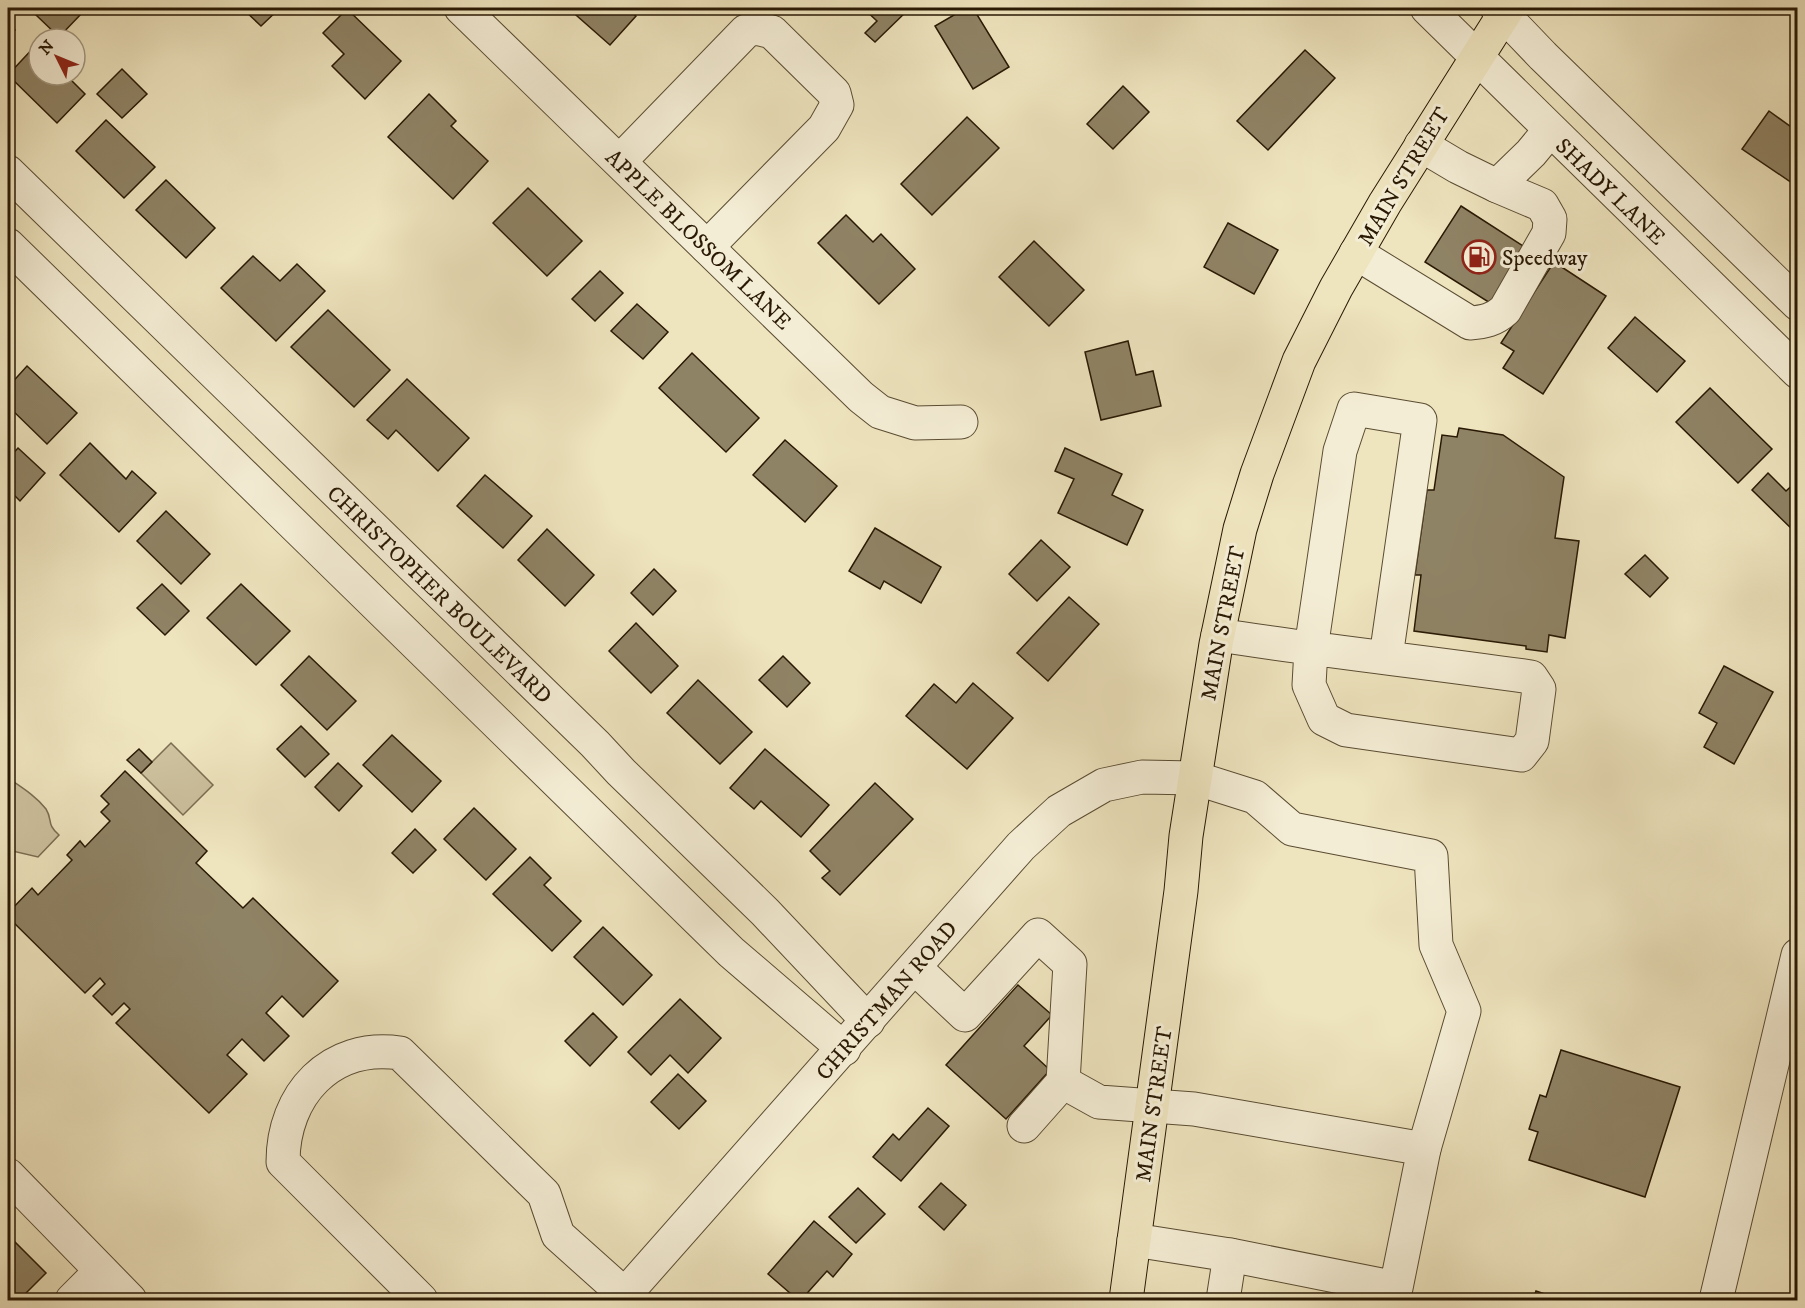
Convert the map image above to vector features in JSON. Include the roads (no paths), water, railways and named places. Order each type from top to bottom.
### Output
[{"type":"main road","name":"MAIN STREET","points":[[1126,1300],[1181,891],[1186,836],[1218,635],[1240,529],[1257,474],[1299,361],[1356,253],[1503,10]]},
{"type":"street","name":"APPLE BLOSSOM LANE","points":[[461,8],[861,397],[880,412],[915,423],[961,422]]},
{"type":"street","name":"SHADY LANE","points":[[1427,8],[1584,165],[1797,372]]},
{"type":"street","points":[[1503,10],[1543,56],[1797,304]]},
{"type":"street","points":[[620,161],[746,31],[756,28],[772,32],[820,77],[834,93],[837,105],[824,128],[707,247]]},
{"type":"street","points":[[1584,165],[1618,129]]},
{"type":"street","points":[[1497,186],[1531,153],[1550,130]]},
{"type":"street","points":[[1356,253],[1470,322],[1482,322],[1496,318],[1505,310],[1549,233],[1550,219],[1542,206],[1458,167],[1421,145]]},
{"type":"street","name":"CHRISTOPHER BOULEVARD","points":[[8,172],[765,912],[868,1021]]},
{"type":"street","points":[[8,245],[731,952],[844,1049]]},
{"type":"street","points":[[1218,635],[1311,649],[1531,677],[1539,689],[1532,741],[1521,755],[1346,730],[1324,719],[1309,685],[1311,649],[1340,451],[1354,409],[1420,420],[1386,657]]},
{"type":"street","name":"CHRISTMAN ROAD","points":[[623,1298],[1021,846],[1059,811],[1104,785],[1123,779],[1196,778],[1255,797],[1292,829],[1431,856],[1436,945],[1464,1011],[1424,1149]]},
{"type":"street","points":[[915,968],[965,1015],[1038,935],[1070,964],[1063,1082],[1024,1126]]},
{"type":"street","points":[[1716,1300],[1797,955]]},
{"type":"street","points":[[421,1300],[283,1162],[286,1125],[301,1095],[312,1080],[327,1069],[362,1054],[383,1051],[400,1053],[544,1194],[558,1235],[623,1298]]},
{"type":"street","points":[[1063,1082],[1100,1102],[1194,1109],[1424,1149],[1396,1288],[1230,1255],[1134,1240]]},
{"type":"street","points":[[8,1175],[130,1300]]},
{"type":"street","points":[[1223,1300],[1230,1255]]},
{"type":"street","points":[[72,1300],[101,1271]]},
{"type":"place","name":"Speedway","points":[[1479,257]]}]
